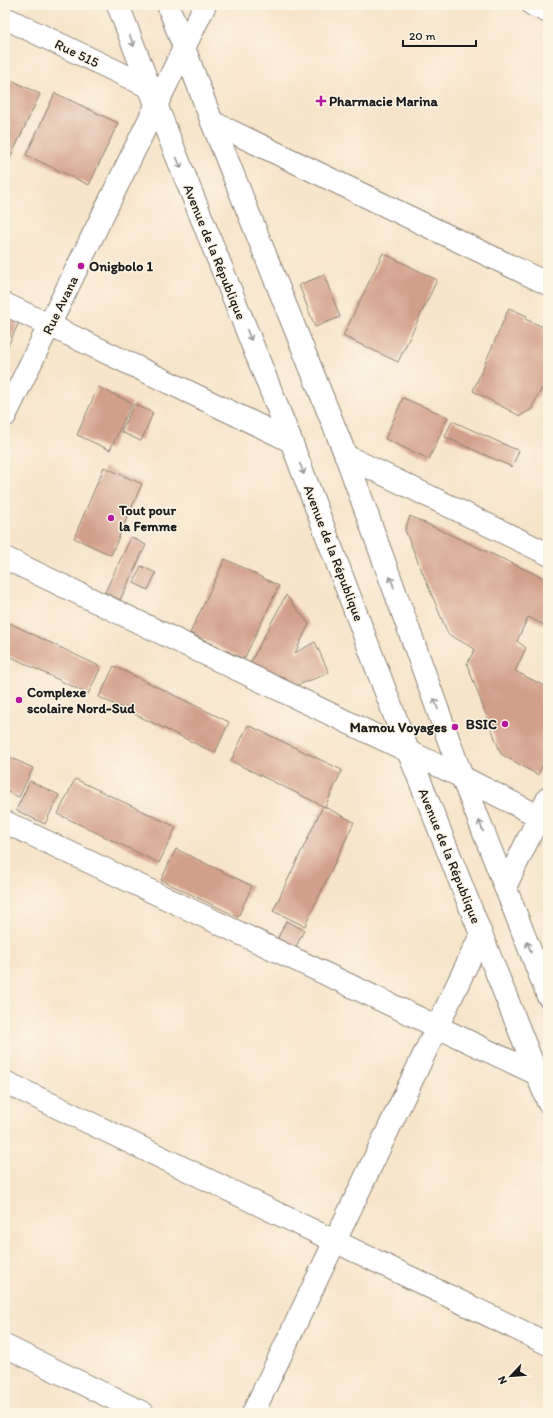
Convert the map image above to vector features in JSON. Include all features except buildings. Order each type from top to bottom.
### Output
[{"type":"street","name":"Avenue de la République","points":[[118,5],[153,97],[291,441],[408,751],[548,1102]]},
{"type":"street","points":[[168,5],[212,122],[346,456],[462,777],[548,996]]},
{"type":"street","name":"Rue Avana","points":[[5,416],[50,325],[153,97],[184,48],[205,5]]},
{"type":"street","points":[[533,5],[548,12]]},
{"type":"street","name":"Rue 515","points":[[5,18],[153,97]]},
{"type":"street","points":[[212,122],[548,284]]},
{"type":"street","points":[[5,304],[291,441]]},
{"type":"street","points":[[346,456],[548,554]]},
{"type":"street","points":[[5,558],[462,777],[545,812],[505,887]]},
{"type":"street","points":[[5,822],[537,1074]]},
{"type":"street","points":[[253,1413],[481,935]]},
{"type":"street","points":[[5,1082],[548,1344]]},
{"type":"street","points":[[5,1346],[143,1413]]},
{"type":"place","name":"Pharmacie Marina","points":[[321,101]]},
{"type":"place","name":"Onigbolo 1","points":[[81,266]]},
{"type":"place","name":"Tout pour la Femme","points":[[111,518]]},
{"type":"place","name":"Complexe scolaire Nord-Sud","points":[[19,700]]},
{"type":"place","name":"BSIC","points":[[505,724]]},
{"type":"place","name":"Mamou Voyages","points":[[455,727]]}]
